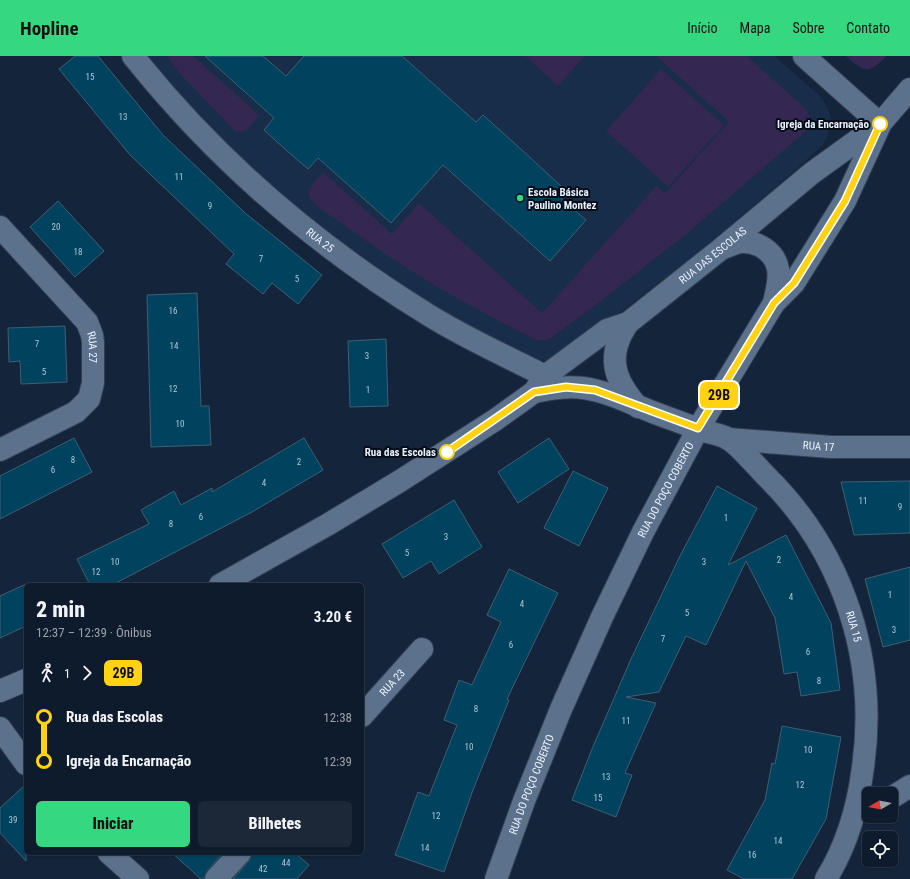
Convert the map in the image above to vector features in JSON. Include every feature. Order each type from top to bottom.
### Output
[{"type":"street","name":"RUA 25","points":[[133,56],[158,88],[202,136],[248,181],[321,242],[374,280],[428,315],[485,346],[540,384]]},
{"type":"street","points":[[804,56],[880,124],[910,89]]},
{"type":"street","name":"RUA DAS ESCOLAS","points":[[224,583],[327,525],[400,481],[495,420],[607,330],[628,323],[721,249],[812,173],[880,124]]},
{"type":"street","name":"RUA DO POÇO COBERTO","points":[[496,879],[524,802],[558,716],[598,624],[652,514],[698,428],[774,303],[794,283],[845,201],[880,124]]},
{"type":"street","name":"RUA 27","points":[[0,227],[87,322],[92,335],[93,383],[89,399],[76,412],[0,450]]},
{"type":"street","points":[[721,249],[740,242],[754,244],[774,258],[778,269],[778,283],[774,303]]},
{"type":"street","points":[[628,323],[620,334],[614,362],[617,377],[625,392],[638,407]]},
{"type":"street","name":"RUA 15","points":[[540,384],[595,390],[728,439],[777,487],[803,518],[825,552],[843,589],[856,627],[864,667],[867,701],[866,748],[860,789],[850,829],[840,857],[826,879]]},
{"type":"street","name":"RUA 17","points":[[728,439],[831,447],[910,447]]},
{"type":"street","name":"RUA 23","points":[[364,714],[422,649]]},
{"type":"street","points":[[0,691],[24,681]]},
{"type":"street","points":[[0,728],[24,761]]},
{"type":"street","points":[[898,794],[910,786]]},
{"type":"street","points":[[834,879],[840,857],[858,828],[863,823]]},
{"type":"street","points":[[111,855],[138,879]]},
{"type":"street","points":[[216,879],[238,855]]},
{"type":"shaded area","name":"Escola Básica Paulino Montez","points":[[141,56],[775,56],[822,98],[830,113],[831,121],[827,138],[822,146],[694,256],[586,338],[552,360],[537,361],[489,340],[368,268],[258,180]]},
{"type":"shaded area","points":[[166,56],[193,56],[259,115],[246,130],[239,132],[235,131],[183,77]]},
{"type":"shaded area","points":[[525,56],[585,56],[558,86]]},
{"type":"shaded area","points":[[656,56],[747,56],[807,110],[811,120],[807,130],[689,232],[588,311],[548,340],[539,341],[534,339],[485,314],[438,287],[369,243],[321,209],[309,197],[309,188],[323,172],[392,234],[419,203],[542,313],[656,186],[665,193],[729,122]]},
{"type":"shaded area","points":[[846,56],[887,56],[876,66],[866,69],[857,66]]},
{"type":"shaded area","points":[[661,69],[724,125],[668,187],[606,131]]},
{"type":"building","points":[[75,56],[98,56],[163,135],[244,212],[322,275],[298,304],[272,283],[263,294],[226,264],[234,254],[130,155],[59,69]]},
{"type":"building","points":[[205,56],[263,56],[286,76],[304,56],[402,56],[476,122],[483,115],[562,187],[556,194],[586,220],[550,261],[443,165],[391,223],[318,158],[308,169],[286,150],[264,130],[274,118]]},
{"type":"building","points":[[58,201],[104,251],[75,277],[30,227]]},
{"type":"building","points":[[197,293],[201,406],[209,406],[211,445],[151,447],[147,295]]},
{"type":"building","points":[[65,326],[67,382],[21,384],[20,361],[9,362],[8,328]]},
{"type":"building","points":[[386,339],[388,406],[350,407],[348,341]]},
{"type":"building","points":[[74,438],[92,472],[0,519],[0,476]]},
{"type":"building","points":[[304,438],[323,470],[252,512],[116,583],[89,583],[77,559],[149,524],[141,510],[174,491],[181,505],[212,488],[212,492]]},
{"type":"building","points":[[549,438],[569,469],[518,503],[498,472]]},
{"type":"building","points":[[573,471],[608,488],[579,546],[544,528]]},
{"type":"building","points":[[910,481],[910,533],[854,535],[841,482]]},
{"type":"building","points":[[717,486],[757,508],[728,565],[786,535],[831,623],[840,690],[801,696],[797,672],[784,674],[775,618],[746,561],[706,645],[686,636],[659,692],[626,697],[656,703],[625,773],[632,775],[616,817],[572,800],[592,749],[631,659],[680,556]]},
{"type":"building","points":[[454,500],[482,547],[439,574],[431,561],[403,578],[382,544]]},
{"type":"building","points":[[910,567],[910,640],[883,647],[865,579]]},
{"type":"building","points":[[509,569],[558,593],[507,699],[509,700],[473,790],[444,872],[395,855],[418,792],[429,796],[457,725],[444,720],[459,680],[472,685],[501,622],[487,615]]},
{"type":"building","points":[[24,585],[24,627],[0,638],[0,596]]},
{"type":"building","points":[[782,726],[841,737],[826,819],[792,879],[744,879],[727,870],[765,800],[772,763],[775,764]]},
{"type":"building","points":[[24,786],[24,855],[26,855],[26,861],[0,833],[0,808]]},
{"type":"building","points":[[174,855],[221,855],[207,871],[204,879],[201,879]]},
{"type":"building","points":[[251,855],[297,855],[309,865],[297,879],[233,879],[249,861]]},
{"type":"bus line","name":"29B","points":[[447,452],[534,392],[552,388],[566,387],[595,390],[698,428],[774,303],[794,283],[845,201],[880,124]]},
{"type":"place","name":"Igreja da Encarnação","points":[[880,124]]},
{"type":"place","name":"Escola Básica Paulino Montez","points":[[520,198]]},
{"type":"place","name":"Rua das Escolas","points":[[447,452]]}]
